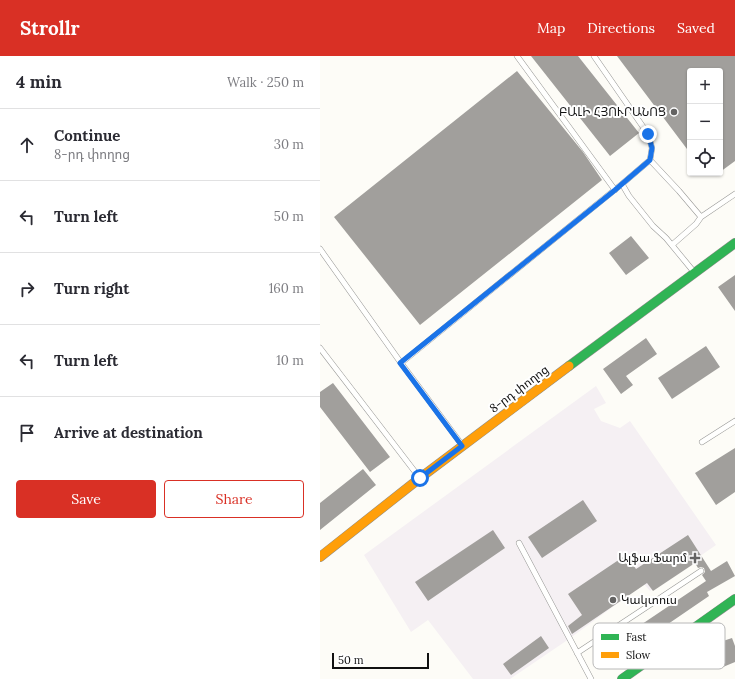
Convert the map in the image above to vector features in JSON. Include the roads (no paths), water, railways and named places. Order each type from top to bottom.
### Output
[{"type":"street","name":"8-րդ փողոց","points":[[320,557],[462,446],[735,243]]},
{"type":"street","points":[[701,623],[735,599]]},
{"type":"street","points":[[622,679],[636,669]]},
{"type":"lane","points":[[517,56],[615,190]]},
{"type":"lane","points":[[400,363],[615,190],[650,160],[652,148],[648,134],[594,56]]},
{"type":"lane","points":[[650,160],[701,217]]},
{"type":"lane","points":[[622,184],[653,226],[666,238],[694,273]]},
{"type":"lane","points":[[672,245],[696,224],[701,217],[735,194]]},
{"type":"lane","points":[[320,249],[400,363],[462,446]]},
{"type":"lane","points":[[320,348],[420,478]]},
{"type":"lane","points":[[702,442],[735,421]]},
{"type":"lane","points":[[519,543],[591,679]]},
{"type":"lane","points":[[623,623],[701,571]]},
{"type":"lane","points":[[577,654],[593,643]]},
{"type":"place","name":"ԲԱԼԻ ՀՅՈՒՐԱՆՈՑ","points":[[674,112]]},
{"type":"place","name":"Ալֆա Ֆարմ","points":[[695,558]]},
{"type":"place","name":"Կակտուս","points":[[613,600]]}]
